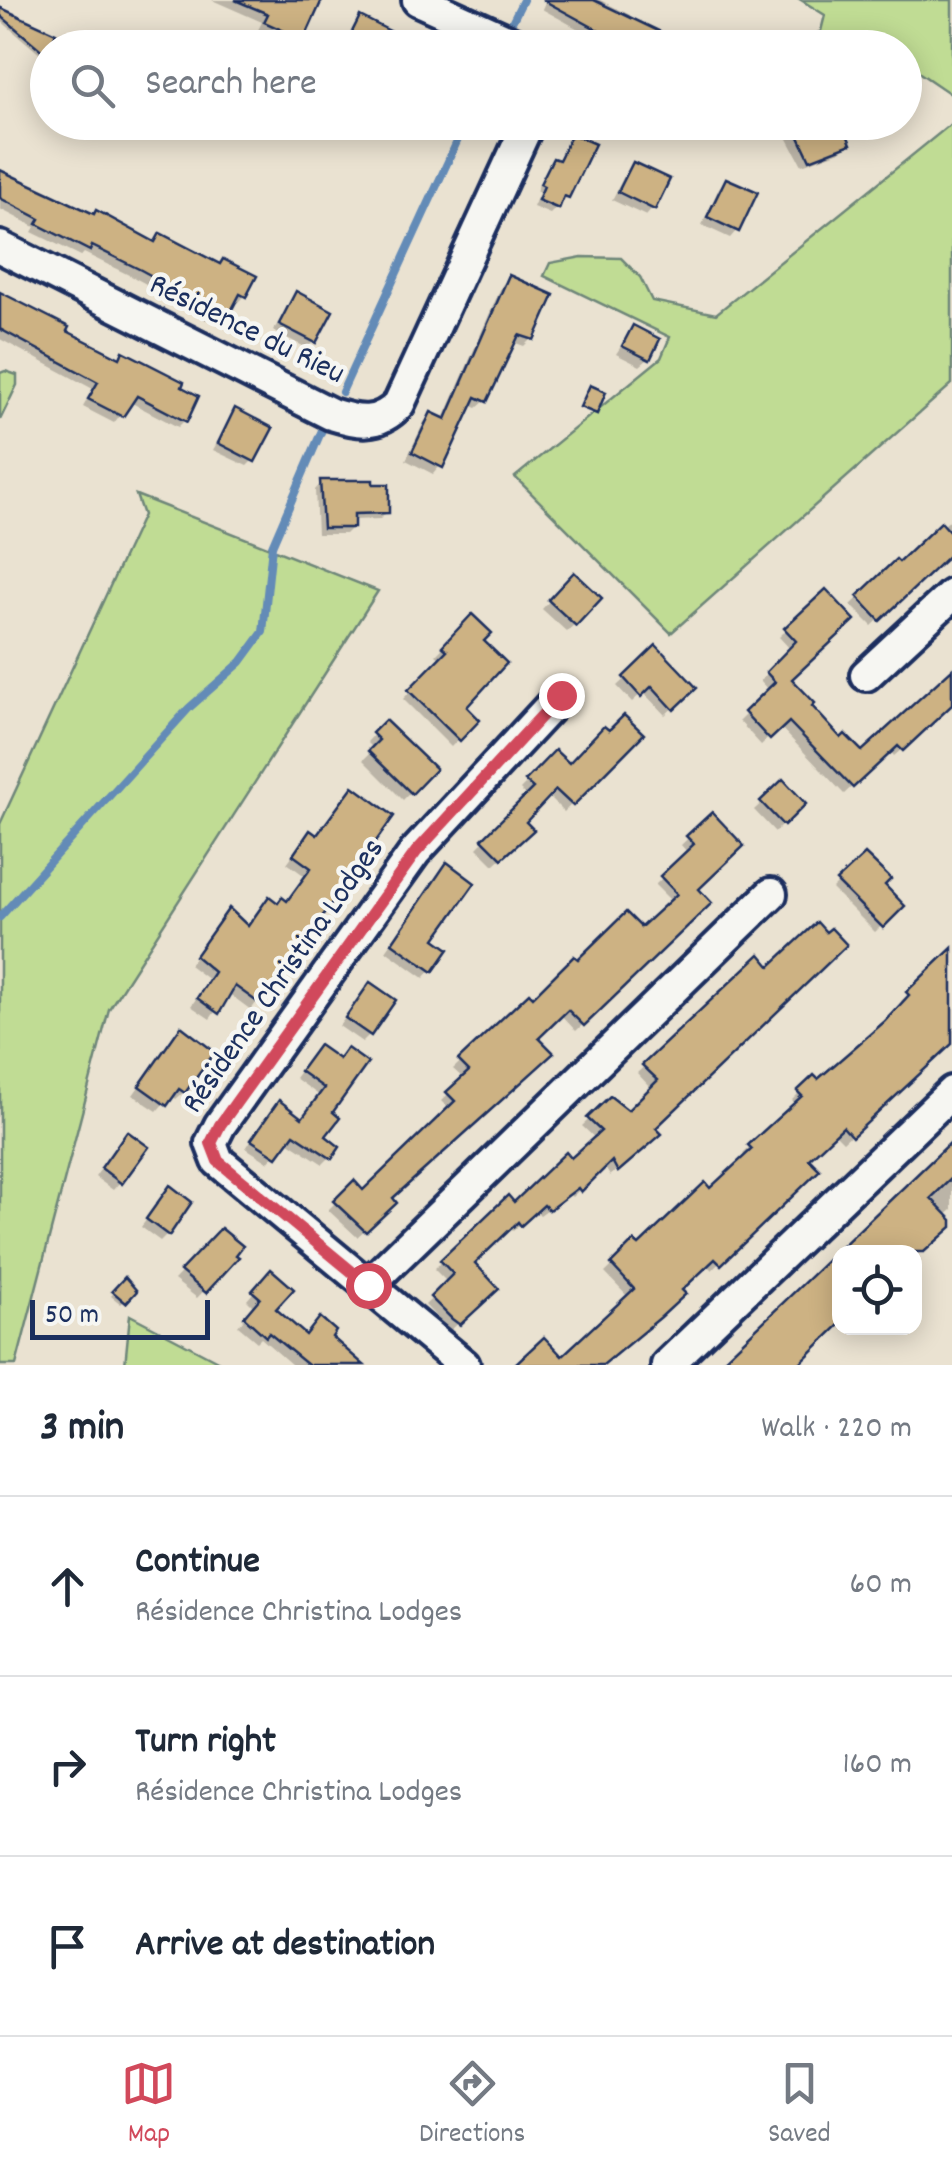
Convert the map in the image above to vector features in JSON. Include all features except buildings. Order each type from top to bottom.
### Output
[{"type":"street","points":[[418,0],[484,30]]},
{"type":"street","name":"Résidence du Rieu","points":[[0,247],[330,414],[365,422],[378,420],[399,404],[520,140]]},
{"type":"street","points":[[866,675],[952,595]]},
{"type":"street","name":"Résidence Christina Lodges","points":[[464,1365],[218,1161],[211,1143],[220,1125],[416,852],[561,695]]},
{"type":"street","points":[[368,1285],[771,894]]},
{"type":"street","points":[[668,1365],[952,1092]]},
{"type":"green space","points":[[801,0],[952,0],[952,95],[922,75],[922,30],[821,30],[825,15]]},
{"type":"green space","points":[[952,123],[952,384],[671,633],[515,477],[661,358],[670,337],[544,276],[550,263],[582,257],[621,258],[640,277],[652,301],[716,314]]},
{"type":"green space","points":[[0,373],[17,375],[17,385],[0,420]]},
{"type":"green space","points":[[136,495],[378,591],[109,1009],[16,1365],[0,1365],[0,824],[143,515]]},
{"type":"green space","points":[[130,1315],[225,1365],[125,1365]]},
{"type":"waterway","points":[[513,20],[523,0]]},
{"type":"waterway","points":[[342,392],[458,140]]},
{"type":"waterway","points":[[0,917],[189,708],[241,662],[263,632],[272,546],[322,430]]},
{"type":"route","points":[[368,1285],[218,1161],[211,1143],[220,1125],[416,852],[561,695]]}]
